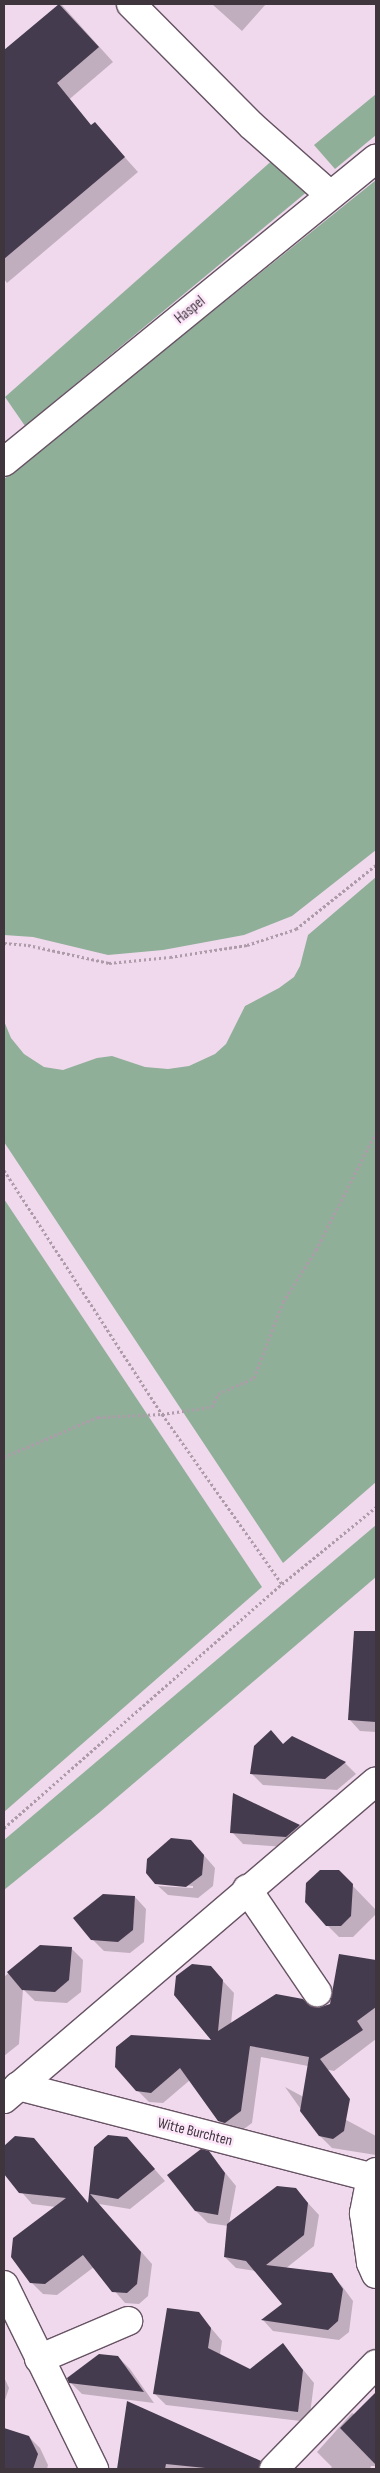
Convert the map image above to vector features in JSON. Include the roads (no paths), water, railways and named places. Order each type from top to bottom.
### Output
[{"type":"street","points":[[131,4],[250,126],[330,195]]},
{"type":"street","name":"Haspel","points":[[4,462],[376,159]]},
{"type":"street","name":"Witte Burchten","points":[[11,2093],[247,1889],[376,1781]]},
{"type":"street","points":[[247,1889],[317,1992]]},
{"type":"street","name":"Witte Burchten","points":[[11,2093],[374,2175],[364,2213],[371,2263],[376,2274]]},
{"type":"street","points":[[4,2285],[94,2469]]},
{"type":"street","points":[[39,2359],[128,2321]]},
{"type":"street","points":[[274,2469],[376,2364]]}]
